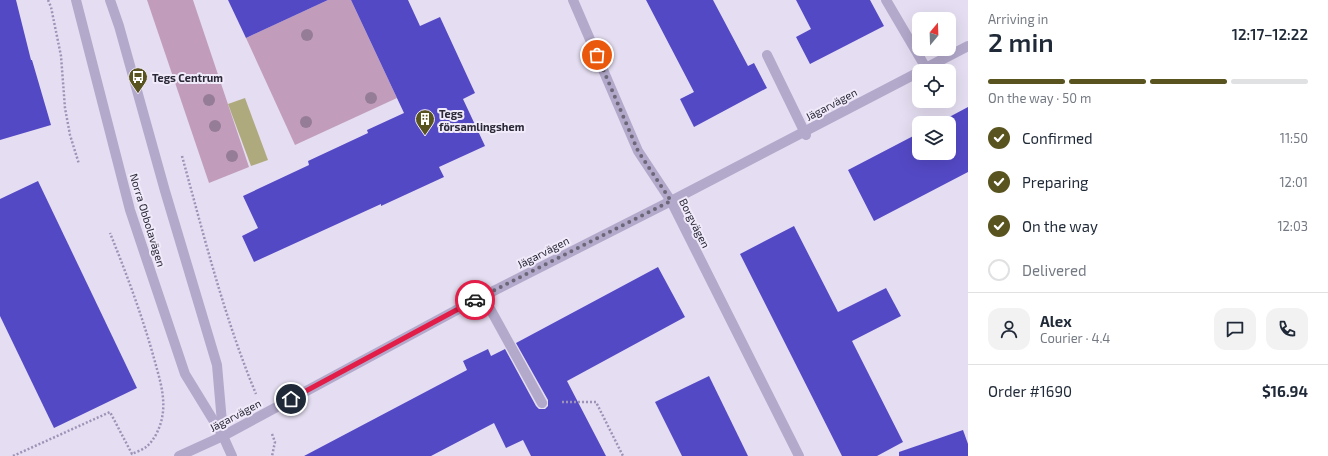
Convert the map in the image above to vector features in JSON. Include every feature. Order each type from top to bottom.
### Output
[{"type":"street","name":"Norra Obbolavägen","points":[[76,0],[130,210],[185,374],[223,436],[232,456]]},
{"type":"street","name":"Norra Obbolavägen","points":[[110,0],[121,34],[167,199],[217,365],[223,436]]},
{"type":"street","name":"Borgvägen","points":[[573,0],[638,151],[671,201],[799,456]]},
{"type":"street","points":[[886,0],[919,64]]},
{"type":"street","name":"Jägarvägen","points":[[934,64],[968,46]]},
{"type":"street","points":[[767,55],[805,133]]},
{"type":"street","name":"Jägarvägen","points":[[179,456],[223,436],[483,296],[805,133],[912,75]]},
{"type":"street","points":[[483,296],[542,403]]},
{"type":"path","points":[[48,0],[51,7],[61,56],[65,108],[70,135],[79,164]]},
{"type":"path","points":[[182,156],[206,244],[242,358],[275,442],[272,456]]},
{"type":"path","points":[[13,456],[110,412],[132,454],[146,447],[157,434],[162,419],[164,399],[160,381],[133,292],[110,232]]},
{"type":"path","points":[[542,403],[596,402],[623,456]]},
{"type":"shaded area","points":[[147,0],[193,0],[249,167],[209,183]]},
{"type":"shaded area","points":[[328,0],[351,0],[397,98],[295,145],[246,38]]},
{"type":"shaded area","points":[[245,98],[268,160],[251,166],[228,104]]},
{"type":"building","points":[[0,0],[16,0],[31,60],[51,125],[0,140]]},
{"type":"building","points":[[228,0],[328,0],[246,38]]},
{"type":"building","name":"Tegs församlingshem","points":[[351,0],[408,0],[420,26],[440,17],[475,93],[463,99],[485,146],[439,167],[444,177],[254,262],[242,236],[258,228],[243,196],[309,165],[308,161],[368,133],[367,130],[404,113]]},
{"type":"building","points":[[646,0],[713,0],[748,66],[754,63],[767,88],[694,127],[680,99],[694,92]]},
{"type":"building","points":[[796,0],[870,0],[884,26],[810,64],[796,37],[811,29]]},
{"type":"building","points":[[968,107],[968,172],[874,221],[848,170],[912,137],[912,160],[956,160],[956,116],[951,116]]},
{"type":"building","points":[[38,181],[137,388],[54,428],[0,316],[0,199]]},
{"type":"building","points":[[794,226],[838,312],[886,288],[901,316],[852,341],[903,442],[877,456],[842,456],[740,254]]},
{"type":"building","points":[[658,267],[685,317],[567,381],[606,456],[531,456],[523,440],[506,448],[494,423],[431,456],[304,456],[467,370],[463,361],[488,349],[491,356],[505,349],[536,406],[539,409],[545,409],[548,406],[548,400],[516,343]]},
{"type":"building","points":[[709,376],[748,456],[682,456],[655,402]]},
{"type":"building","points":[[963,430],[968,444],[968,456],[899,456],[899,452]]},
{"type":"way so far","points":[[475,300],[671,201],[638,151],[597,55]]},
{"type":"place","name":"Tegs Centrum","points":[[138,94]]},
{"type":"place","name":"Tegs församlingshem","points":[[425,136]]},
{"type":"route","points":[[291,399],[475,300]]}]
